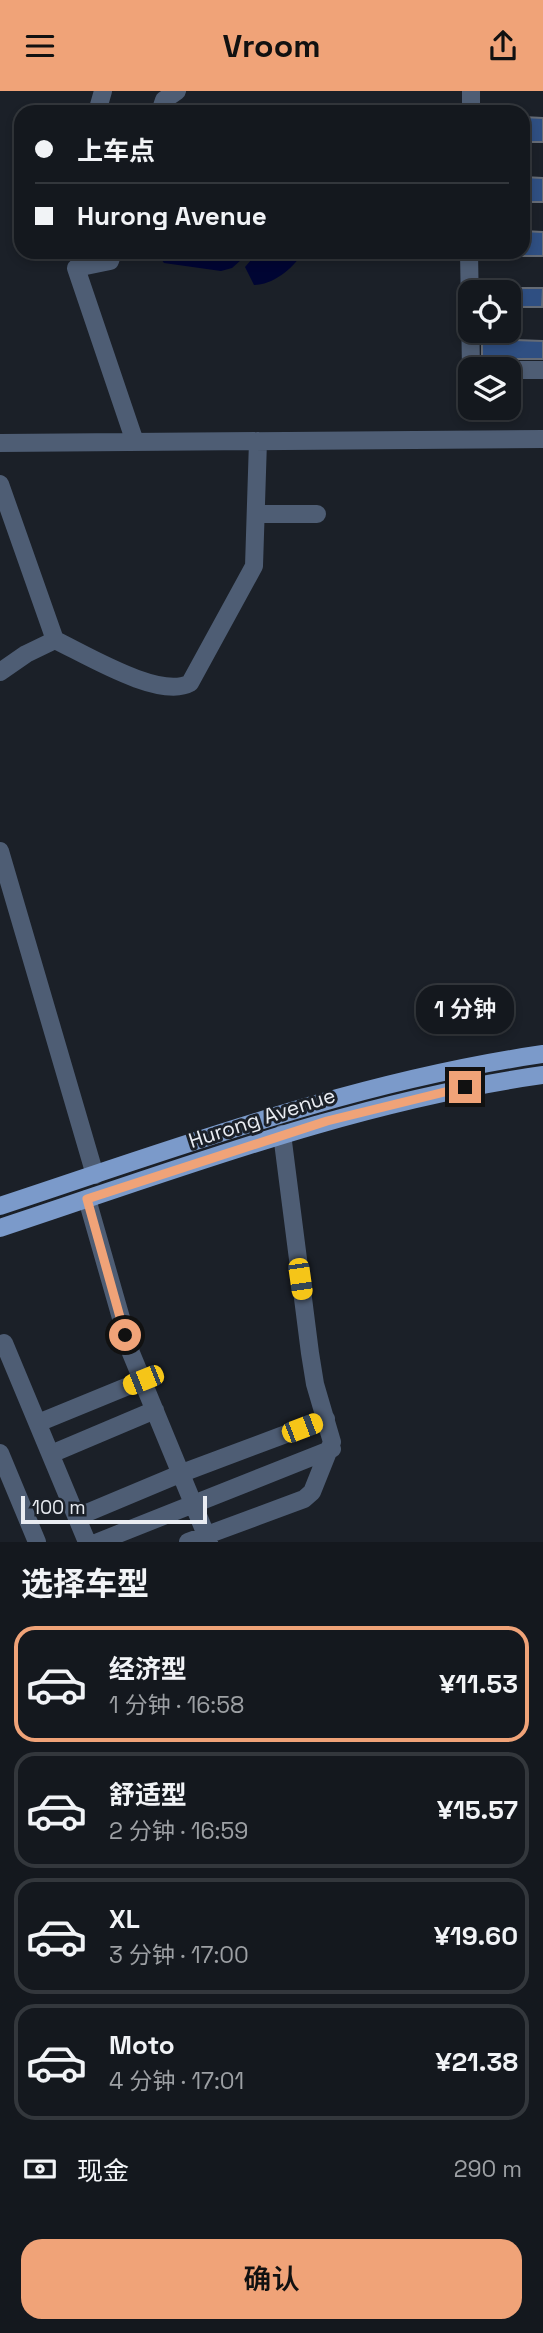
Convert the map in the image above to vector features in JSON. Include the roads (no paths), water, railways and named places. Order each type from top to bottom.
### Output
[{"type":"main road","name":"Hurong Avenue","points":[[0,1206],[367,1088],[461,1067],[543,1054]]},
{"type":"main road","name":"Hurong Avenue","points":[[0,1228],[282,1134],[418,1097],[543,1075]]},
{"type":"street","points":[[162,105],[164,100],[177,91]]},
{"type":"street","points":[[111,259],[75,260],[135,442]]},
{"type":"street","points":[[469,259],[471,357]]},
{"type":"street","points":[[521,370],[543,370]]},
{"type":"street","points":[[0,443],[543,439]]},
{"type":"street","points":[[0,484],[55,640],[120,671],[168,689],[190,683],[254,566],[258,441]]},
{"type":"street","points":[[257,514],[317,514]]},
{"type":"street","points":[[0,672],[26,654],[55,640]]},
{"type":"street","points":[[0,851],[95,1175]]},
{"type":"street","points":[[188,1542],[208,1539],[304,1499],[312,1492],[332,1449],[310,1353],[282,1134]]},
{"type":"street","points":[[87,1199],[116,1305],[143,1380],[208,1539]]},
{"type":"street","points":[[4,1343],[88,1542]]},
{"type":"street","points":[[38,1423],[143,1380]]},
{"type":"street","points":[[51,1454],[155,1410]]},
{"type":"street","points":[[77,1517],[182,1473],[326,1419]]},
{"type":"street","points":[[98,1542],[332,1449]]},
{"type":"street","points":[[0,1453],[37,1542]]},
{"type":"water","points":[[161,259],[242,259],[232,268],[221,271],[164,263]]},
{"type":"water","points":[[252,259],[298,259],[282,275],[261,284],[254,285],[245,267]]}]
